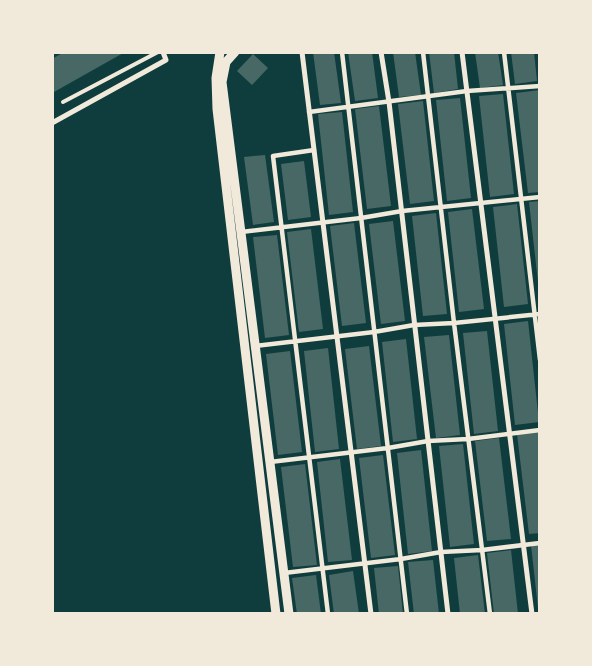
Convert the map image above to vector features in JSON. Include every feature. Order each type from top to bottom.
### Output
[{"type":"street","points":[[52,123],[166,60],[163,52]]},
{"type":"street","points":[[221,55],[235,52]]},
{"type":"street","points":[[302,52],[371,614]]},
{"type":"street","points":[[342,52],[407,614]]},
{"type":"street","points":[[381,52],[402,211],[448,614]]},
{"type":"street","points":[[423,52],[490,614]]},
{"type":"street","points":[[462,52],[532,614]]},
{"type":"street","points":[[504,52],[520,199],[537,314],[540,360]]},
{"type":"street","points":[[221,55],[222,82],[289,614]]},
{"type":"street","points":[[221,55],[216,78],[217,109],[276,614]]},
{"type":"street","points":[[309,112],[467,92],[540,86]]},
{"type":"street","points":[[314,150],[273,156],[328,614]]},
{"type":"street","points":[[241,232],[361,218],[402,211],[540,197]]},
{"type":"street","points":[[255,346],[374,332],[414,325],[454,324],[537,314]]},
{"type":"street","points":[[270,462],[388,448],[428,441],[468,439],[540,430]]},
{"type":"street","points":[[284,573],[365,564],[441,552],[482,550],[540,543]]},
{"type":"lane","points":[[63,102],[158,52]]},
{"type":"building","points":[[64,52],[125,52],[54,92],[52,89],[52,59]]},
{"type":"building","points":[[313,52],[334,52],[341,103],[320,105]]},
{"type":"building","points":[[348,52],[372,52],[378,98],[355,101]]},
{"type":"building","points":[[393,52],[415,52],[421,95],[399,97]]},
{"type":"building","points":[[429,52],[454,52],[458,89],[434,93]]},
{"type":"building","points":[[475,52],[498,52],[503,85],[480,88]]},
{"type":"building","points":[[511,52],[534,52],[537,81],[515,84]]},
{"type":"building","points":[[253,54],[268,68],[252,85],[237,71]]},
{"type":"building","points":[[540,90],[540,192],[528,193],[516,93]]},
{"type":"building","points":[[503,94],[514,194],[490,197],[479,96]]},
{"type":"building","points":[[460,98],[471,198],[447,201],[436,100]]},
{"type":"building","points":[[423,101],[434,201],[410,204],[398,104]]},
{"type":"building","points":[[379,106],[391,206],[367,209],[355,109]]},
{"type":"building","points":[[342,112],[353,212],[329,215],[318,114]]},
{"type":"building","points":[[265,155],[274,222],[253,225],[244,157]]},
{"type":"building","points":[[304,161],[311,217],[288,220],[281,164]]},
{"type":"building","points":[[540,201],[540,282],[538,282],[529,202]]},
{"type":"building","points":[[517,204],[528,304],[504,307],[493,207]]},
{"type":"building","points":[[472,209],[484,309],[459,312],[448,212]]},
{"type":"building","points":[[436,213],[447,314],[423,316],[412,216]]},
{"type":"building","points":[[393,221],[405,321],[381,324],[369,224]]},
{"type":"building","points":[[354,223],[366,323],[342,326],[330,226]]},
{"type":"building","points":[[311,229],[323,329],[299,332],[287,232]]},
{"type":"building","points":[[277,235],[289,335],[265,338],[253,237]]},
{"type":"building","points":[[528,321],[539,422],[515,425],[504,324]]},
{"type":"building","points":[[487,331],[498,431],[474,434],[463,333]]},
{"type":"building","points":[[449,335],[460,435],[436,438],[424,337]]},
{"type":"building","points":[[406,339],[417,439],[393,442],[382,342]]},
{"type":"building","points":[[369,346],[381,446],[357,449],[345,349]]},
{"type":"building","points":[[328,348],[339,449],[315,452],[304,351]]},
{"type":"building","points":[[290,351],[302,452],[278,455],[266,354]]},
{"type":"building","points":[[540,431],[540,533],[529,534],[517,434]]},
{"type":"building","points":[[499,438],[511,539],[487,541],[475,441]]},
{"type":"building","points":[[463,444],[474,544],[450,547],[439,446]]},
{"type":"building","points":[[421,450],[432,551],[408,554],[397,453]]},
{"type":"building","points":[[383,455],[395,555],[371,558],[359,458]]},
{"type":"building","points":[[340,459],[352,560],[328,562],[317,462]]},
{"type":"building","points":[[305,464],[317,565],[293,567],[281,467]]},
{"type":"building","points":[[540,544],[540,608],[538,608],[531,545]]},
{"type":"building","points":[[511,550],[518,614],[494,614],[487,553]]},
{"type":"building","points":[[478,555],[485,614],[460,614],[454,558]]},
{"type":"building","points":[[433,560],[439,614],[414,614],[408,562]]},
{"type":"building","points":[[398,566],[403,614],[379,614],[374,568]]},
{"type":"building","points":[[353,571],[359,614],[334,614],[329,575]]},
{"type":"building","points":[[316,575],[321,614],[297,614],[292,578]]}]
